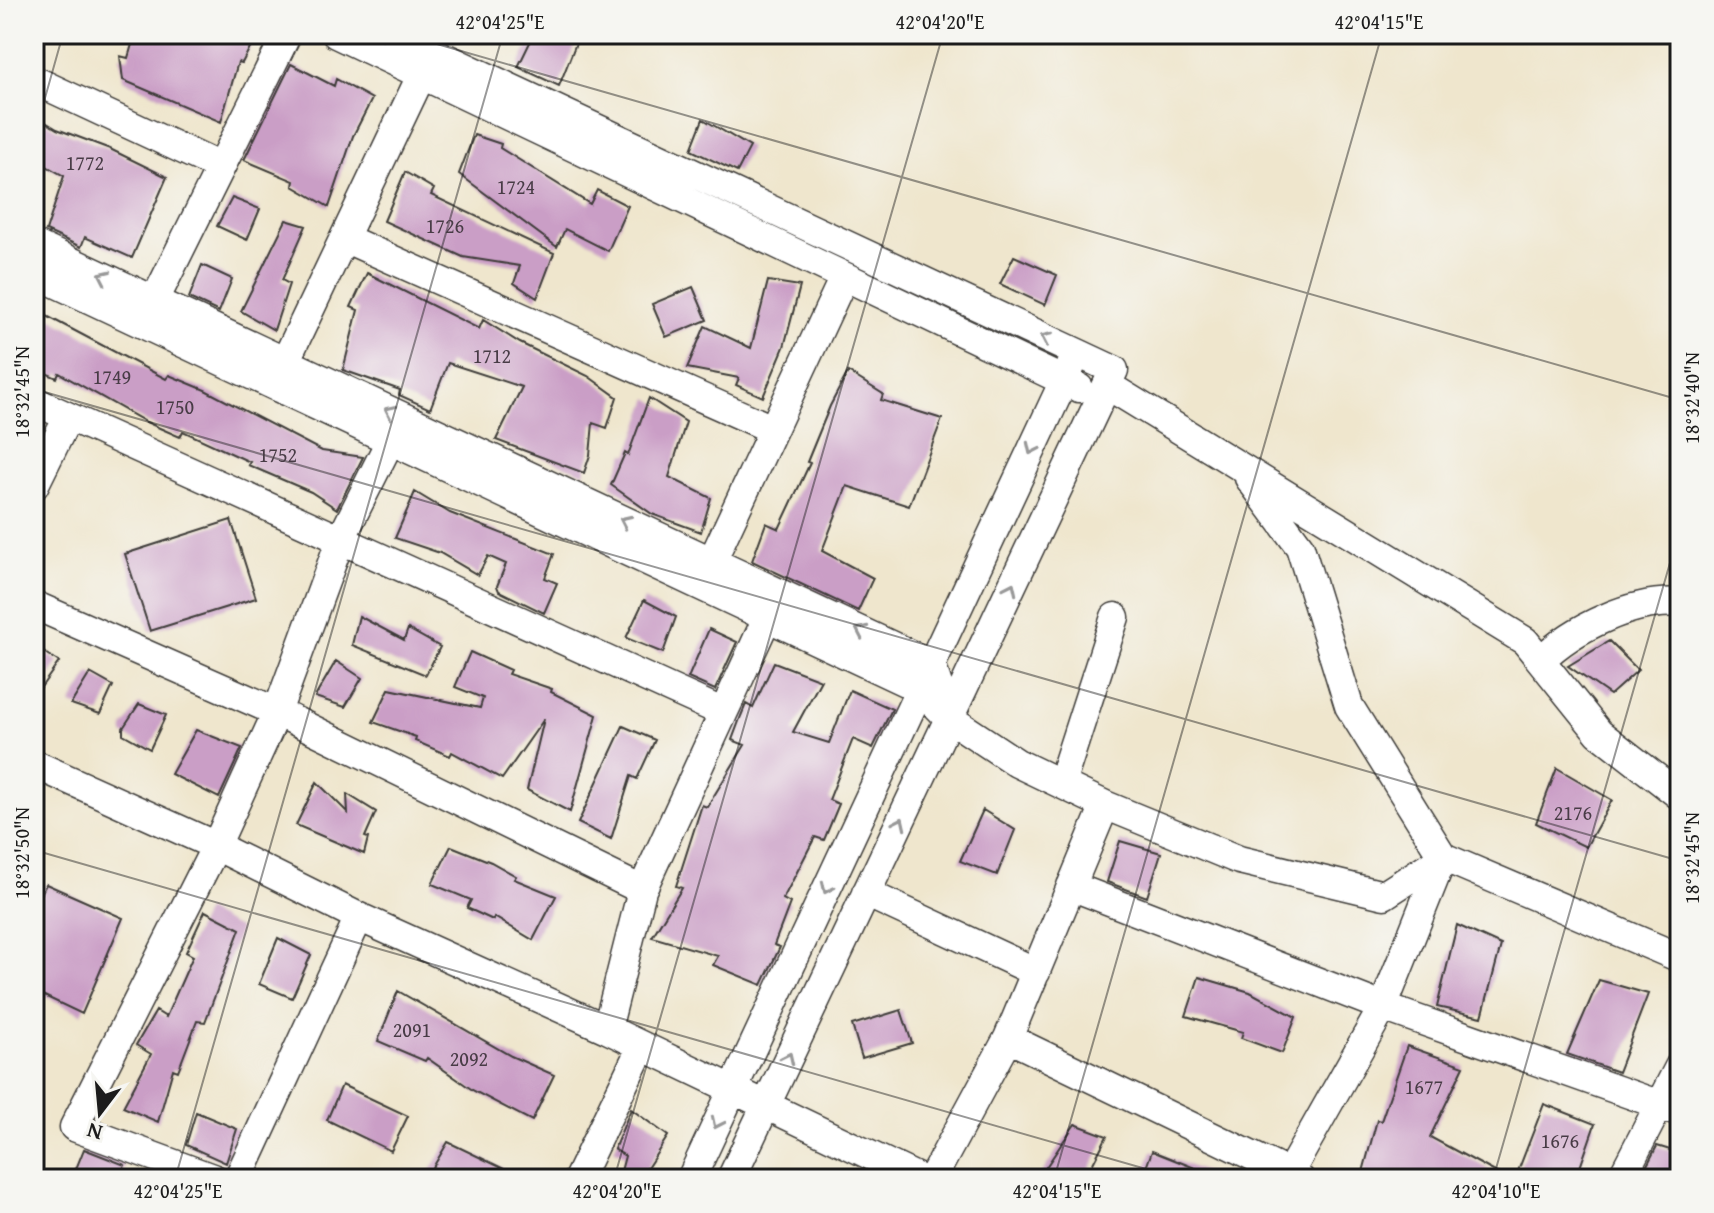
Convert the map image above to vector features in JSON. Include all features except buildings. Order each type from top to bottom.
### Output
[{"type":"street","points":[[155,300],[287,34]]},
{"type":"street","points":[[336,34],[1064,381],[1104,391],[1241,467],[1525,641],[1599,733],[1680,796]]},
{"type":"street","points":[[395,34],[1114,370],[731,1179]]},
{"type":"street","points":[[285,362],[421,76]]},
{"type":"street","points":[[34,80],[220,167]]},
{"type":"street","points":[[344,238],[772,429]]},
{"type":"street","points":[[34,244],[712,561],[925,677],[949,718],[1017,763],[1105,805],[1239,860],[1384,895],[1443,857]]},
{"type":"street","points":[[34,273],[767,618],[925,677]]},
{"type":"street","points":[[712,561],[844,277]]},
{"type":"street","points":[[691,1179],[1077,353]]},
{"type":"street","points":[[34,401],[722,712]]},
{"type":"street","points":[[34,486],[68,417]]},
{"type":"street","points":[[215,1179],[74,1127],[216,846],[277,712],[340,541],[390,441]]},
{"type":"street","points":[[1241,467],[1300,547],[1349,706],[1443,857],[1680,958]]},
{"type":"street","points":[[1541,660],[1577,630],[1663,602],[1680,603]]},
{"type":"street","points":[[34,605],[277,712],[642,890]]},
{"type":"street","points":[[1061,784],[1115,617]]},
{"type":"street","points":[[607,1029],[642,890],[767,618]]},
{"type":"street","points":[[34,764],[216,846],[359,917],[607,1029],[641,1048],[920,1179]]},
{"type":"street","points":[[932,1179],[1008,1038],[1105,805]]},
{"type":"street","points":[[1008,1038],[1292,1177],[1383,1007],[1443,857]]},
{"type":"street","points":[[1071,886],[1383,1007],[1670,1108]]},
{"type":"street","points":[[866,893],[1036,972]]},
{"type":"street","points":[[238,1179],[359,917]]},
{"type":"street","points":[[578,1179],[641,1048]]},
{"type":"street","points":[[1621,1179],[1670,1108],[1680,1065]]}]
